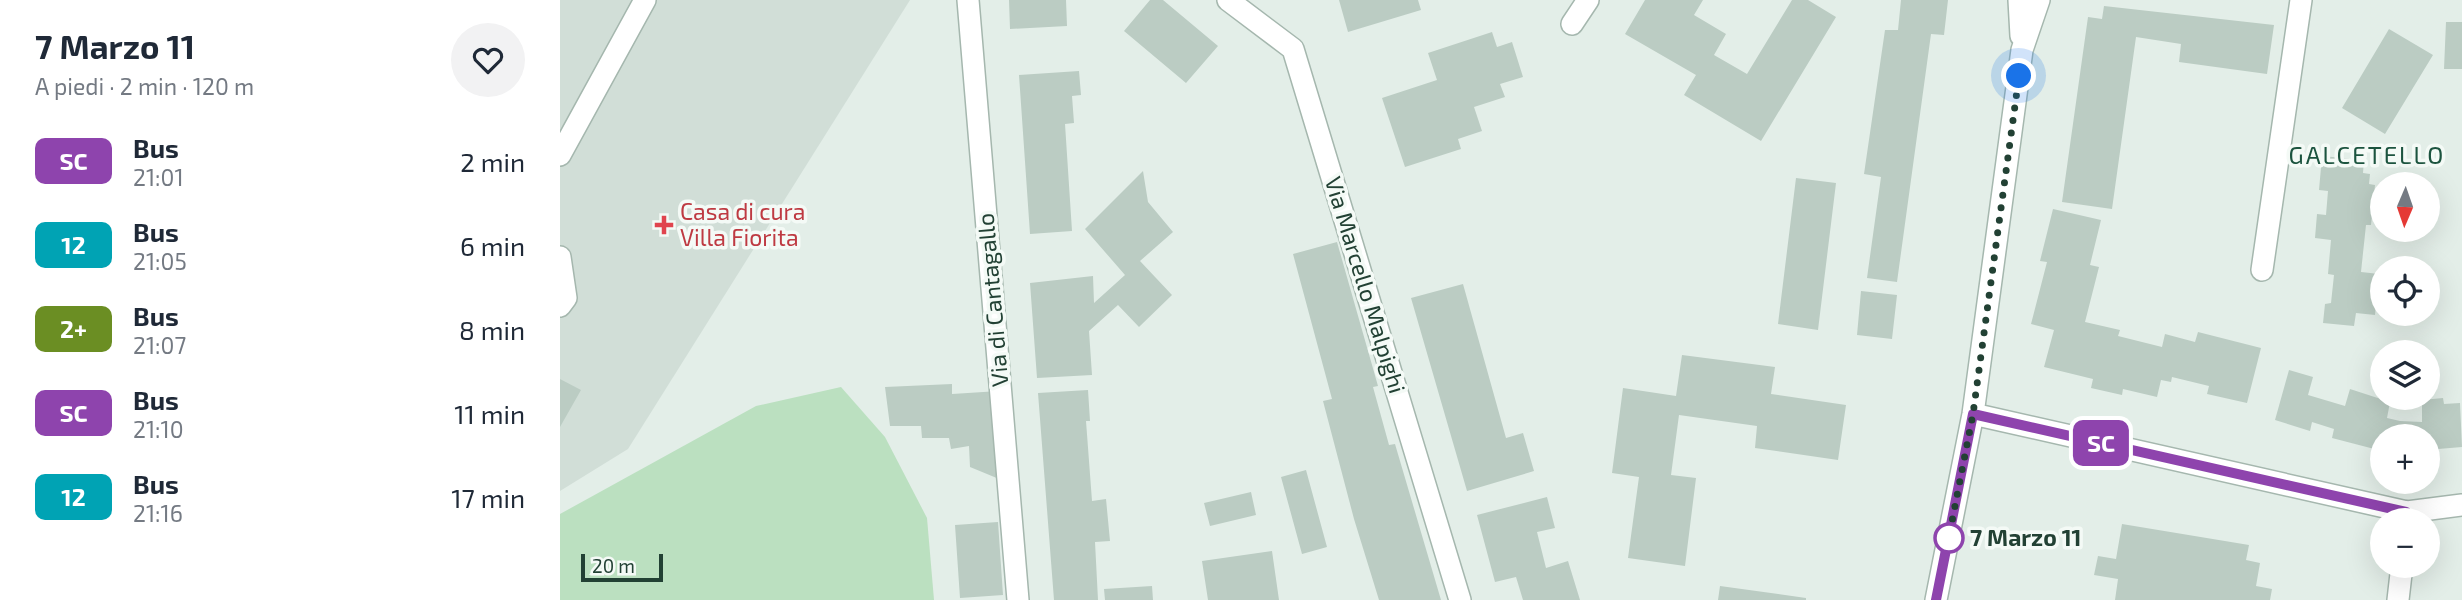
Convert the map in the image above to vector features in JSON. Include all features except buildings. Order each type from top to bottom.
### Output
[{"type":"street","points":[[560,155],[645,0]]},
{"type":"street","name":"Via di Cantagallo","points":[[968,0],[1018,600]]},
{"type":"street","name":"Via Marcello Malpighi","points":[[1228,0],[1293,49],[1461,600]]},
{"type":"street","points":[[1572,24],[1588,0]]},
{"type":"street","points":[[1936,600],[1973,414],[2022,50],[2019,0]]},
{"type":"street","points":[[2022,50],[2039,0]]},
{"type":"street","points":[[2262,270],[2301,0]]},
{"type":"street","points":[[560,257],[566,298],[560,306]]},
{"type":"street","points":[[1973,414],[2372,508]]},
{"type":"street","points":[[2440,509],[2462,505]]},
{"type":"street","points":[[2399,600],[2401,578]]},
{"type":"shaded area","name":"Casa di cura Villa Fiorita","points":[[560,0],[910,0],[628,449],[560,491]]},
{"type":"green space","points":[[841,387],[885,437],[927,518],[934,600],[560,600],[560,514],[756,406]]},
{"type":"bus line","name":"SC","points":[[1936,600],[1973,414],[2388,508]]},
{"type":"place","name":"Casa di cura Villa Fiorita","points":[[664,225]]},
{"type":"place","name":"7 Marzo 11","points":[[1949,538]]},
{"type":"district","name":"GALCETELLO","points":[[2367,156]]},
{"type":"route","points":[[1949,538],[1947,547],[1973,414],[2019,76]]}]
